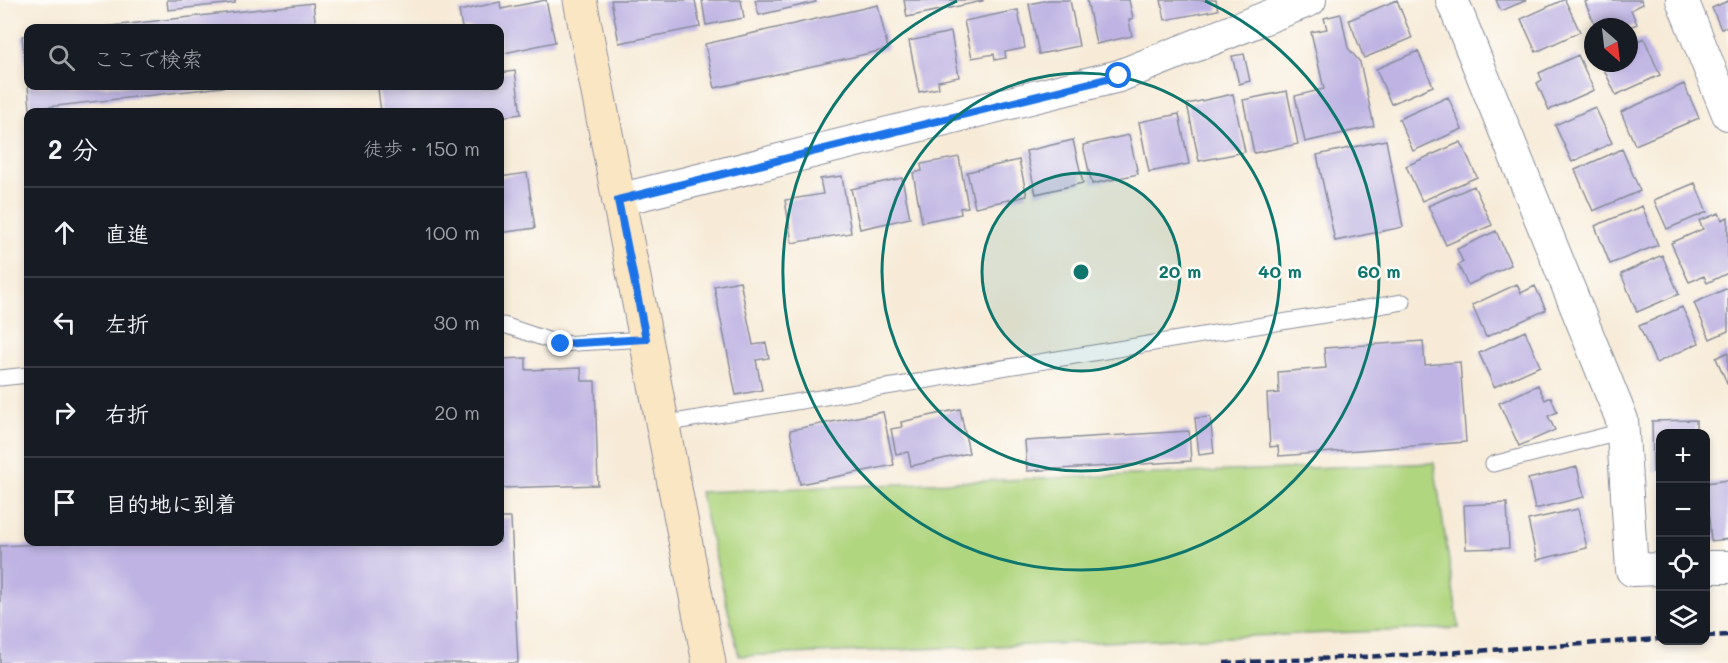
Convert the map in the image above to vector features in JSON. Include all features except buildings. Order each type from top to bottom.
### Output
[{"type":"street","points":[[580,0],[709,663]]},
{"type":"street","points":[[618,200],[1119,76],[1254,10],[1310,0]]},
{"type":"street","points":[[1452,0],[1622,420],[1632,570],[1656,569]]},
{"type":"street","points":[[1682,0],[1728,114]]},
{"type":"street","points":[[1710,567],[1728,567]]},
{"type":"lane","points":[[662,424],[1403,302]]},
{"type":"lane","points":[[504,325],[561,344],[646,339]]},
{"type":"lane","points":[[0,378],[24,375]]},
{"type":"lane","points":[[1493,464],[1623,431]]},
{"type":"green space","points":[[1434,463],[1459,628],[739,656],[700,492]]},
{"type":"railway","points":[[1710,636],[1728,635]]},
{"type":"railway","points":[[1224,663],[1429,654],[1656,639]]},
{"type":"route","points":[[561,344],[646,339],[618,200],[1119,76]]}]
